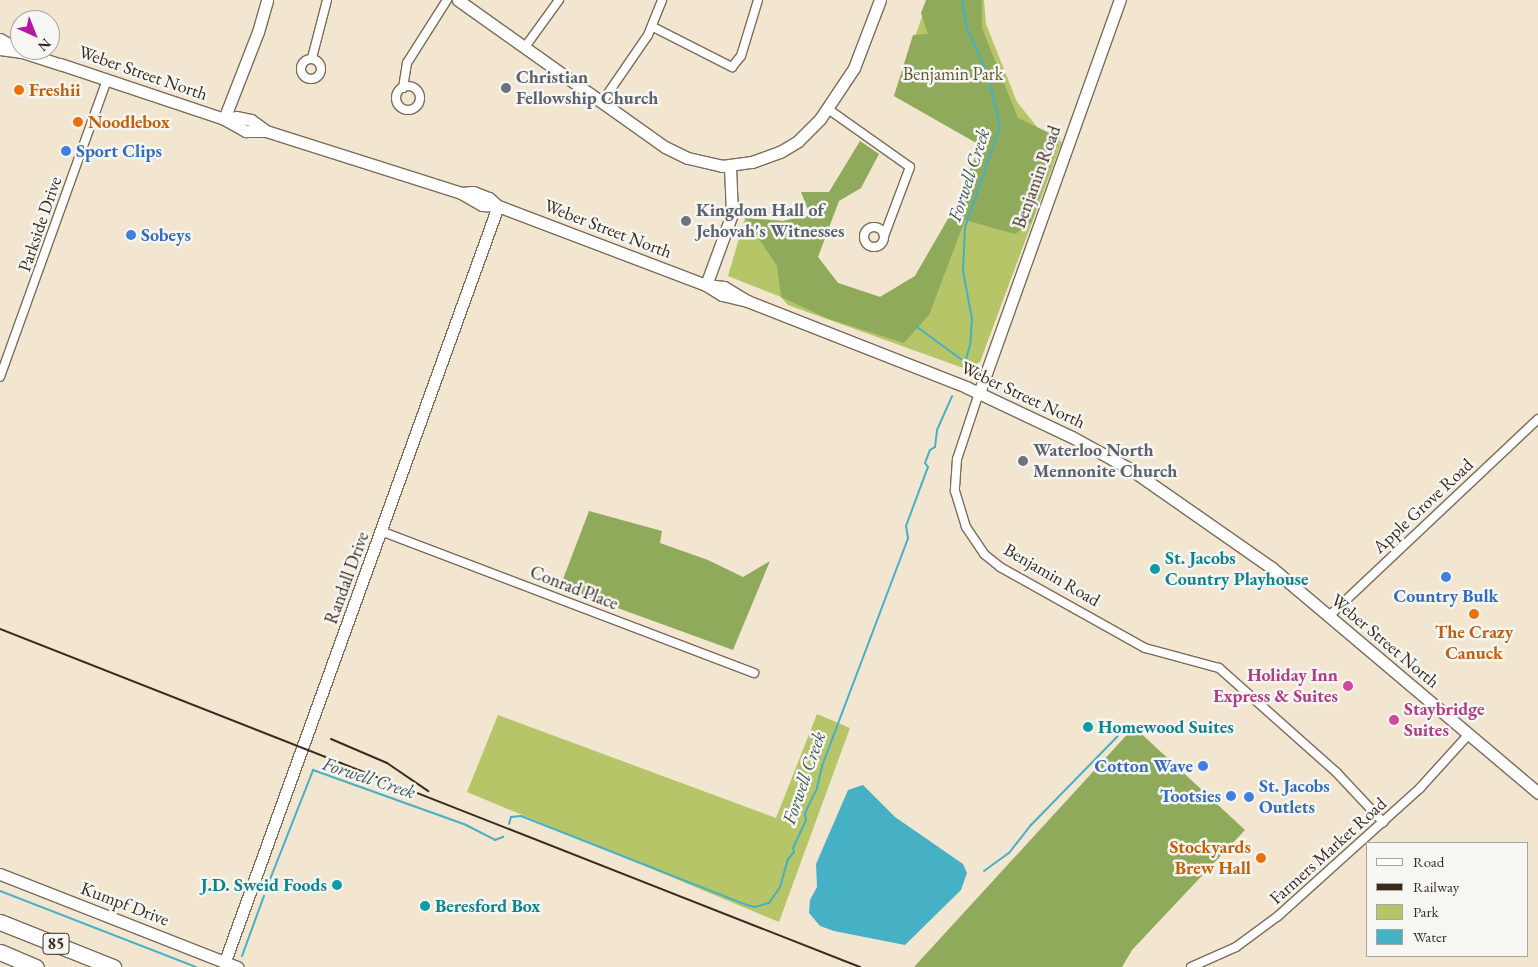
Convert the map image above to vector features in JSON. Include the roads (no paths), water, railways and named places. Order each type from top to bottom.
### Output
[{"type":"highway","name":"85","points":[[0,922],[113,967]]},
{"type":"highway","name":"85","points":[[0,952],[36,967]]},
{"type":"street","points":[[224,119],[258,32],[267,0]]},
{"type":"street","points":[[312,58],[327,0]]},
{"type":"street","points":[[403,88],[411,56],[448,0]]},
{"type":"street","points":[[458,0],[665,147],[688,158],[730,166],[752,162],[787,148],[808,131],[828,109],[854,68],[880,0]]},
{"type":"street","points":[[525,47],[559,0]]},
{"type":"street","points":[[602,102],[653,27],[662,0]]},
{"type":"street","points":[[653,27],[732,67],[741,56],[758,0]]},
{"type":"street","name":"Benjamin Road","points":[[1120,0],[960,450],[955,482],[957,500],[966,527],[984,554],[1000,567],[1145,648],[1219,668],[1336,772],[1383,822]]},
{"type":"street","name":"Weber Street North","points":[[46,60],[224,119],[246,131],[266,131],[461,193],[479,194],[498,206],[706,285],[722,295],[747,301],[979,393],[1130,469],[1272,568],[1538,793]]},
{"type":"street","name":"Parkside Drive","points":[[0,377],[107,80]]},
{"type":"street","points":[[828,109],[910,167],[884,236]]},
{"type":"street","points":[[706,285],[732,214],[730,166]]},
{"type":"street","name":"Randall Drive","points":[[225,962],[383,532],[498,206]]},
{"type":"street","name":"Apple Grove Road","points":[[1329,616],[1538,419]]},
{"type":"street","name":"Conrad Place","points":[[383,532],[754,673]]},
{"type":"street","name":"Farmers Market Road","points":[[1191,967],[1256,934],[1420,788],[1469,734]]},
{"type":"street","name":"Kumpf Drive","points":[[0,874],[237,967]]},
{"type":"water","points":[[863,785],[895,817],[963,864],[967,873],[961,890],[905,945],[834,931],[820,926],[809,913],[810,900],[817,887],[816,864],[848,790]]},
{"type":"waterway","name":"Forwell Creek","points":[[962,0],[966,25],[989,79],[1000,126],[965,227],[963,271],[972,319],[970,345],[964,366]]},
{"type":"waterway","name":"Forwell Creek","points":[[917,327],[965,362]]},
{"type":"waterway","name":"Forwell Creek","points":[[509,824],[511,817],[521,816],[747,905],[755,907],[769,903],[780,887],[788,859],[794,852],[793,848],[806,820],[805,813],[817,788],[822,766],[908,538],[906,526],[928,467],[925,463],[930,450],[935,447],[937,430],[952,396]]},
{"type":"waterway","points":[[984,871],[1009,853],[1031,825],[1118,736]]},
{"type":"waterway","name":"Forwell Creek","points":[[267,887],[313,770],[464,824],[495,840],[503,837]]},
{"type":"waterway","name":"Forwell Creek","points":[[0,891],[196,967]]},
{"type":"waterway","name":"Forwell Creek","points":[[242,956],[264,896]]},
{"type":"railway","points":[[0,629],[860,967]]},
{"type":"railway","points":[[331,739],[387,763],[428,791]]},
{"type":"place","name":"Christian Fellowship Church","points":[[506,88]]},
{"type":"place","name":"Freshii","points":[[19,90]]},
{"type":"place","name":"Noodlebox","points":[[78,122]]},
{"type":"place","name":"Sport Clips","points":[[66,151]]},
{"type":"place","name":"Kingdom Hall of Jehovah's Witnesses","points":[[686,221]]},
{"type":"place","name":"Sobeys","points":[[131,235]]},
{"type":"place","name":"Waterloo North Mennonite Church","points":[[1023,461]]},
{"type":"place","name":"St. Jacobs Country Playhouse","points":[[1155,569]]},
{"type":"place","name":"Country Bulk","points":[[1446,577]]},
{"type":"place","name":"The Crazy Canuck","points":[[1474,614]]},
{"type":"place","name":"Holiday Inn Express & Suites","points":[[1348,686]]},
{"type":"place","name":"Staybridge Suites","points":[[1394,720]]},
{"type":"place","name":"Homewood Suites","points":[[1088,727]]},
{"type":"place","name":"Cotton Wave","points":[[1203,766]]},
{"type":"place","name":"Tootsies","points":[[1231,796]]},
{"type":"place","name":"St. Jacobs Outlets","points":[[1249,797]]},
{"type":"place","name":"Stockyards Brew Hall","points":[[1261,858]]},
{"type":"place","name":"J.D. Sweid Foods","points":[[337,885]]},
{"type":"place","name":"Beresford Box","points":[[425,906]]},
{"type":"park label","name":"Benjamin Park","points":[[953,74]]}]
